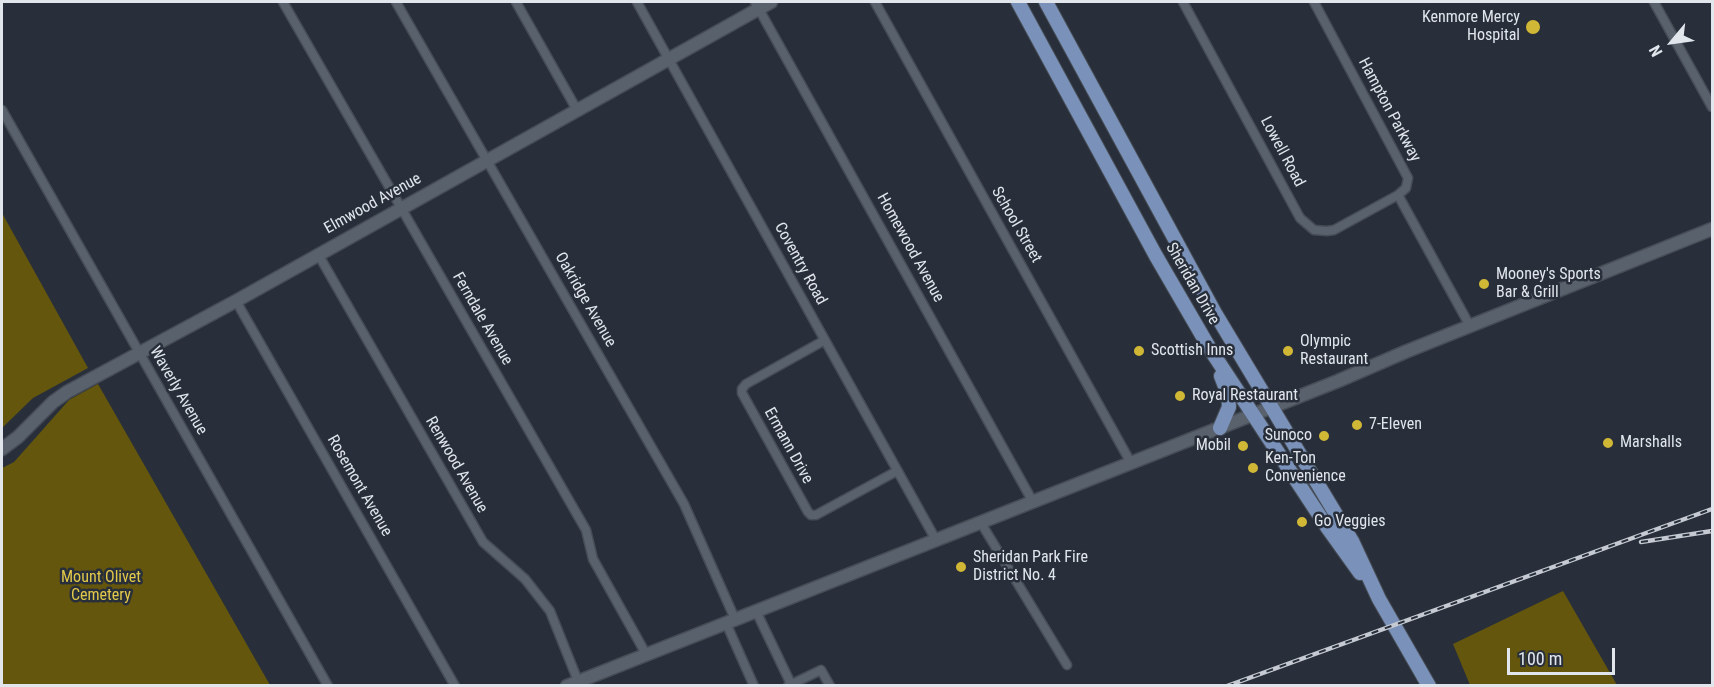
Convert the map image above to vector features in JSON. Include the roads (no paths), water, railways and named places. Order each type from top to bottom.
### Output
[{"type":"main road","name":"Elmwood Avenue","points":[[2,449],[18,437],[45,408],[60,397],[577,110],[757,5],[771,2]]},
{"type":"main road","name":"Sheridan Drive","points":[[1018,2],[1156,256],[1210,350],[1327,527],[1379,599]]},
{"type":"main road","name":"Sheridan Drive","points":[[1046,2],[1178,245],[1271,407],[1352,541],[1379,599],[1429,686]]},
{"type":"main road","points":[[1067,91],[1088,79]]},
{"type":"main road","points":[[572,683],[1376,366],[1405,352],[1713,229]]},
{"type":"main road","points":[[1156,256],[1178,245]]},
{"type":"main road","points":[[1210,350],[1229,399],[1229,407],[1220,428]]},
{"type":"street","name":"Ferndale Avenue","points":[[283,2],[586,530],[593,559],[646,654]]},
{"type":"street","name":"Oakridge Avenue","points":[[396,2],[684,504],[754,686]]},
{"type":"street","points":[[516,2],[577,110]]},
{"type":"street","name":"Coventry Road","points":[[637,2],[936,540]]},
{"type":"street","name":"School Street","points":[[874,2],[1131,463]]},
{"type":"street","name":"Lowell Road","points":[[1183,2],[1303,223],[1320,231],[1334,230],[1398,195]]},
{"type":"street","name":"Hampton Parkway","points":[[1314,2],[1406,172],[1408,183],[1403,192],[1398,195]]},
{"type":"street","points":[[1654,2],[1713,107]]},
{"type":"street","name":"Homewood Avenue","points":[[757,5],[1033,502]]},
{"type":"street","name":"Waverly Avenue","points":[[2,110],[328,686]]},
{"type":"street","points":[[1398,195],[1470,326]]},
{"type":"street","name":"Renwood Avenue","points":[[318,254],[483,542],[525,579],[550,611],[572,683]]},
{"type":"street","name":"Rosemont Avenue","points":[[236,301],[455,686]]},
{"type":"street","name":"Ermann Drive","points":[[825,340],[746,384],[742,393],[811,515],[816,515],[897,471]]},
{"type":"street","points":[[981,523],[1066,665]]},
{"type":"street","points":[[756,611],[790,685],[821,670],[830,686]]},
{"type":"railway","points":[[1227,686],[1712,509]]},
{"type":"railway","points":[[1641,542],[1712,531]]},
{"type":"place","name":"Kenmore Mercy Hospital","points":[[1533,27]]},
{"type":"place","name":"Mooney's Sports Bar & Grill","points":[[1484,284]]},
{"type":"place","name":"Scottish Inns","points":[[1139,351]]},
{"type":"place","name":"Olympic Restaurant","points":[[1288,351]]},
{"type":"place","name":"Royal Restaurant","points":[[1180,396]]},
{"type":"place","name":"7-Eleven","points":[[1357,425]]},
{"type":"place","name":"Sunoco","points":[[1324,436]]},
{"type":"place","name":"Marshalls","points":[[1608,443]]},
{"type":"place","name":"Mobil","points":[[1243,446]]},
{"type":"place","name":"Ken-Ton Convenience","points":[[1253,468]]},
{"type":"place","name":"Go Veggies","points":[[1302,522]]},
{"type":"place","name":"Sheridan Park Fire District No. 4","points":[[961,567]]},
{"type":"park label","name":"Mount Olivet Cemetery","points":[[101,587]]}]
